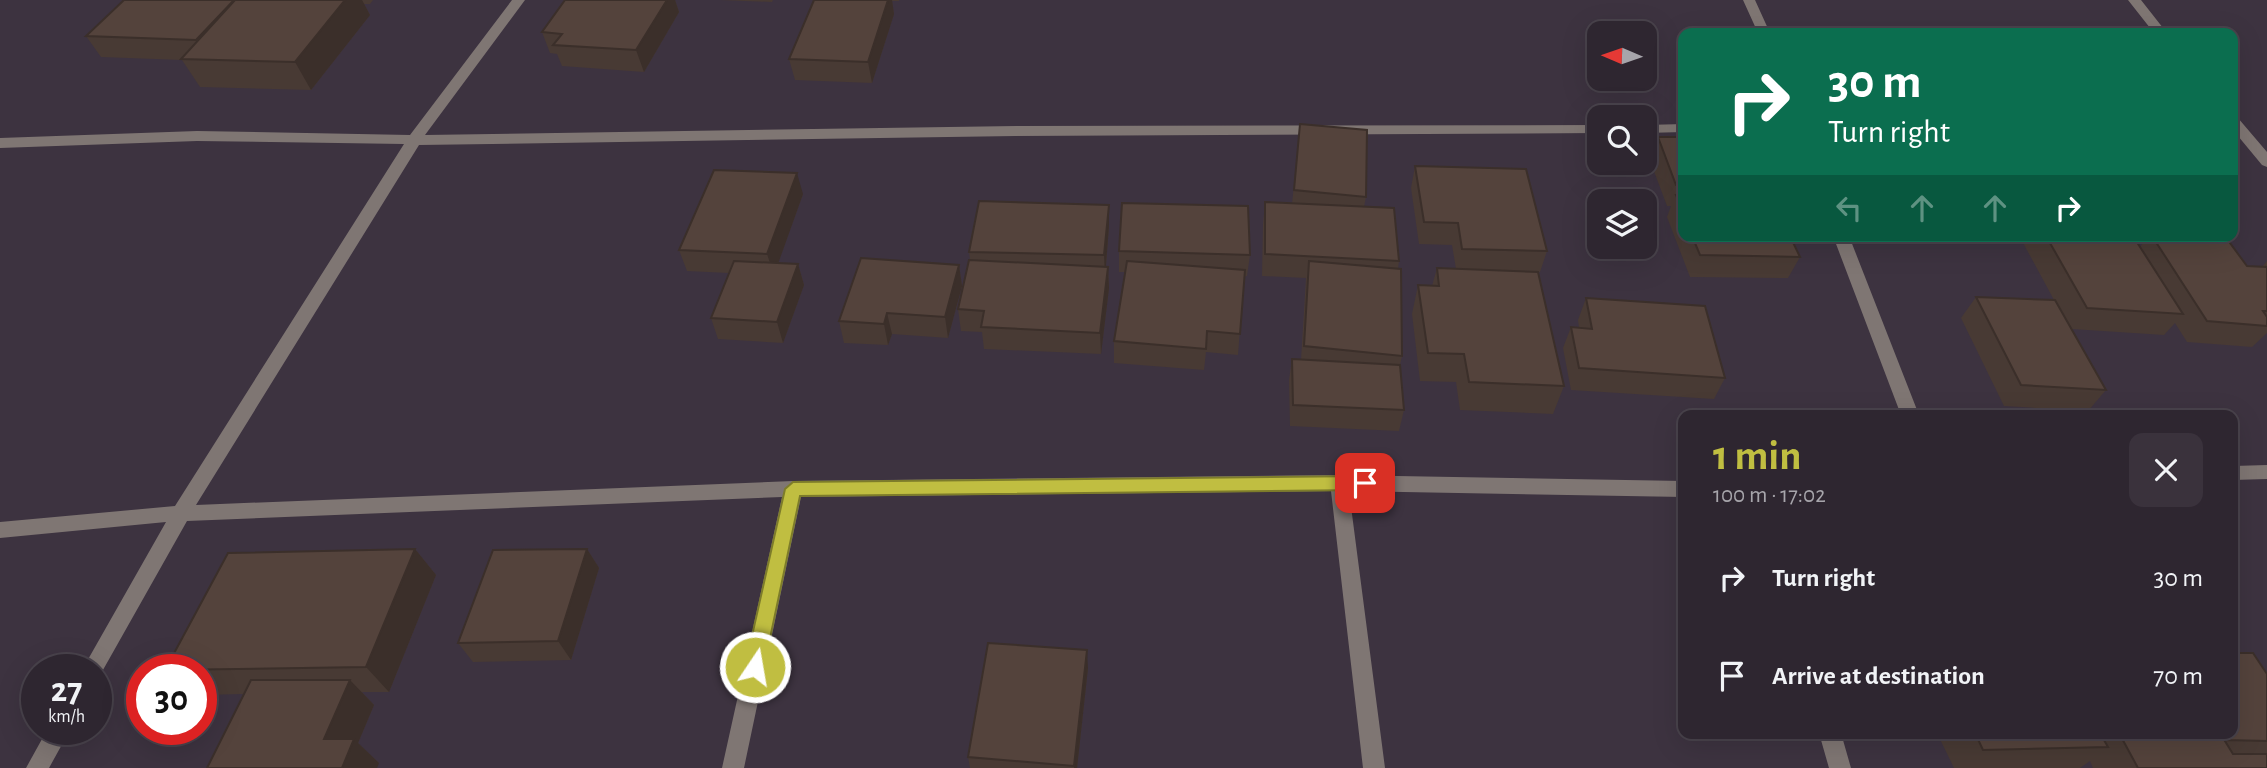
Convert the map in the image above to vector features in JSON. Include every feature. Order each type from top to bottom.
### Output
[{"type":"street","points":[[101,654],[181,513],[414,140],[519,0]]},
{"type":"street","points":[[1749,0],[1762,28]]},
{"type":"street","points":[[2134,0],[2157,28]]},
{"type":"street","points":[[2238,127],[2267,162]]},
{"type":"street","points":[[1657,129],[1678,128]]},
{"type":"street","points":[[0,143],[197,136],[414,140],[1030,131],[1587,129]]},
{"type":"street","points":[[1843,242],[1908,410]]},
{"type":"street","points":[[2238,473],[2267,472]]},
{"type":"street","points":[[0,530],[181,513],[793,489],[1339,483],[1678,489]]},
{"type":"street","points":[[1339,483],[1374,768]]},
{"type":"street","points":[[733,768],[793,489]]},
{"type":"street","points":[[1832,739],[1840,768]]},
{"type":"street","points":[[37,768],[50,745]]},
{"type":"building","points":[[124,0],[234,0],[196,40],[86,36]]},
{"type":"building","points":[[235,0],[345,0],[295,62],[181,59]]},
{"type":"building","points":[[565,0],[667,0],[636,50],[553,45],[562,34],[542,32]]},
{"type":"building","points":[[814,0],[888,0],[868,62],[789,59]]},
{"type":"building","points":[[1300,124],[1367,130],[1366,197],[1294,190]]},
{"type":"building","points":[[1658,137],[1678,137],[1676,185]]},
{"type":"building","points":[[1415,166],[1526,169],[1547,251],[1462,249],[1458,223],[1424,222]]},
{"type":"building","points":[[714,170],[797,173],[767,254],[679,250]]},
{"type":"building","points":[[979,201],[1109,205],[1104,255],[969,252]]},
{"type":"building","points":[[1265,202],[1394,208],[1399,261],[1265,254]]},
{"type":"building","points":[[1122,203],[1248,206],[1250,255],[1119,251]]},
{"type":"building","points":[[1695,242],[1793,242],[1800,257],[1700,255]]},
{"type":"building","points":[[2049,242],[2137,242],[2183,314],[2087,308]]},
{"type":"building","points":[[2156,242],[2229,242],[2247,266],[2267,267],[2267,311],[2263,311],[2267,317],[2267,326],[2207,321]]},
{"type":"building","points":[[861,258],[959,265],[945,317],[887,313],[884,324],[839,321]]},
{"type":"building","points":[[969,260],[1108,267],[1100,333],[981,327],[984,311],[958,309]]},
{"type":"building","points":[[734,261],[798,264],[777,322],[711,318]]},
{"type":"building","points":[[1127,261],[1245,270],[1240,334],[1207,331],[1206,349],[1114,341]]},
{"type":"building","points":[[1309,261],[1401,269],[1402,356],[1304,346]]},
{"type":"building","points":[[1437,268],[1538,272],[1564,386],[1469,382],[1464,354],[1428,353],[1418,285],[1439,286]]},
{"type":"building","points":[[1976,297],[2055,300],[2106,390],[2021,385]]},
{"type":"building","points":[[1586,298],[1705,306],[1725,378],[1579,368],[1571,327],[1592,329]]},
{"type":"building","points":[[1292,359],[1400,365],[1404,410],[1293,405]]},
{"type":"building","points":[[415,549],[366,667],[217,669],[217,654],[174,654],[228,553]]},
{"type":"building","points":[[587,549],[558,641],[458,643],[493,550]]},
{"type":"building","points":[[988,643],[1087,650],[1074,766],[968,757]]},
{"type":"building","points":[[2238,653],[2253,653],[2267,674],[2267,741],[2225,740],[2238,739]]},
{"type":"building","points":[[251,680],[350,680],[324,739],[354,739],[342,768],[207,768]]},
{"type":"building","points":[[1978,739],[2103,739],[2108,747],[1983,750]]},
{"type":"building","points":[[2122,739],[2224,739],[2233,754],[2267,754],[2267,768],[2138,768]]},
{"type":"route","points":[[755,667],[793,489],[1365,483]]}]
